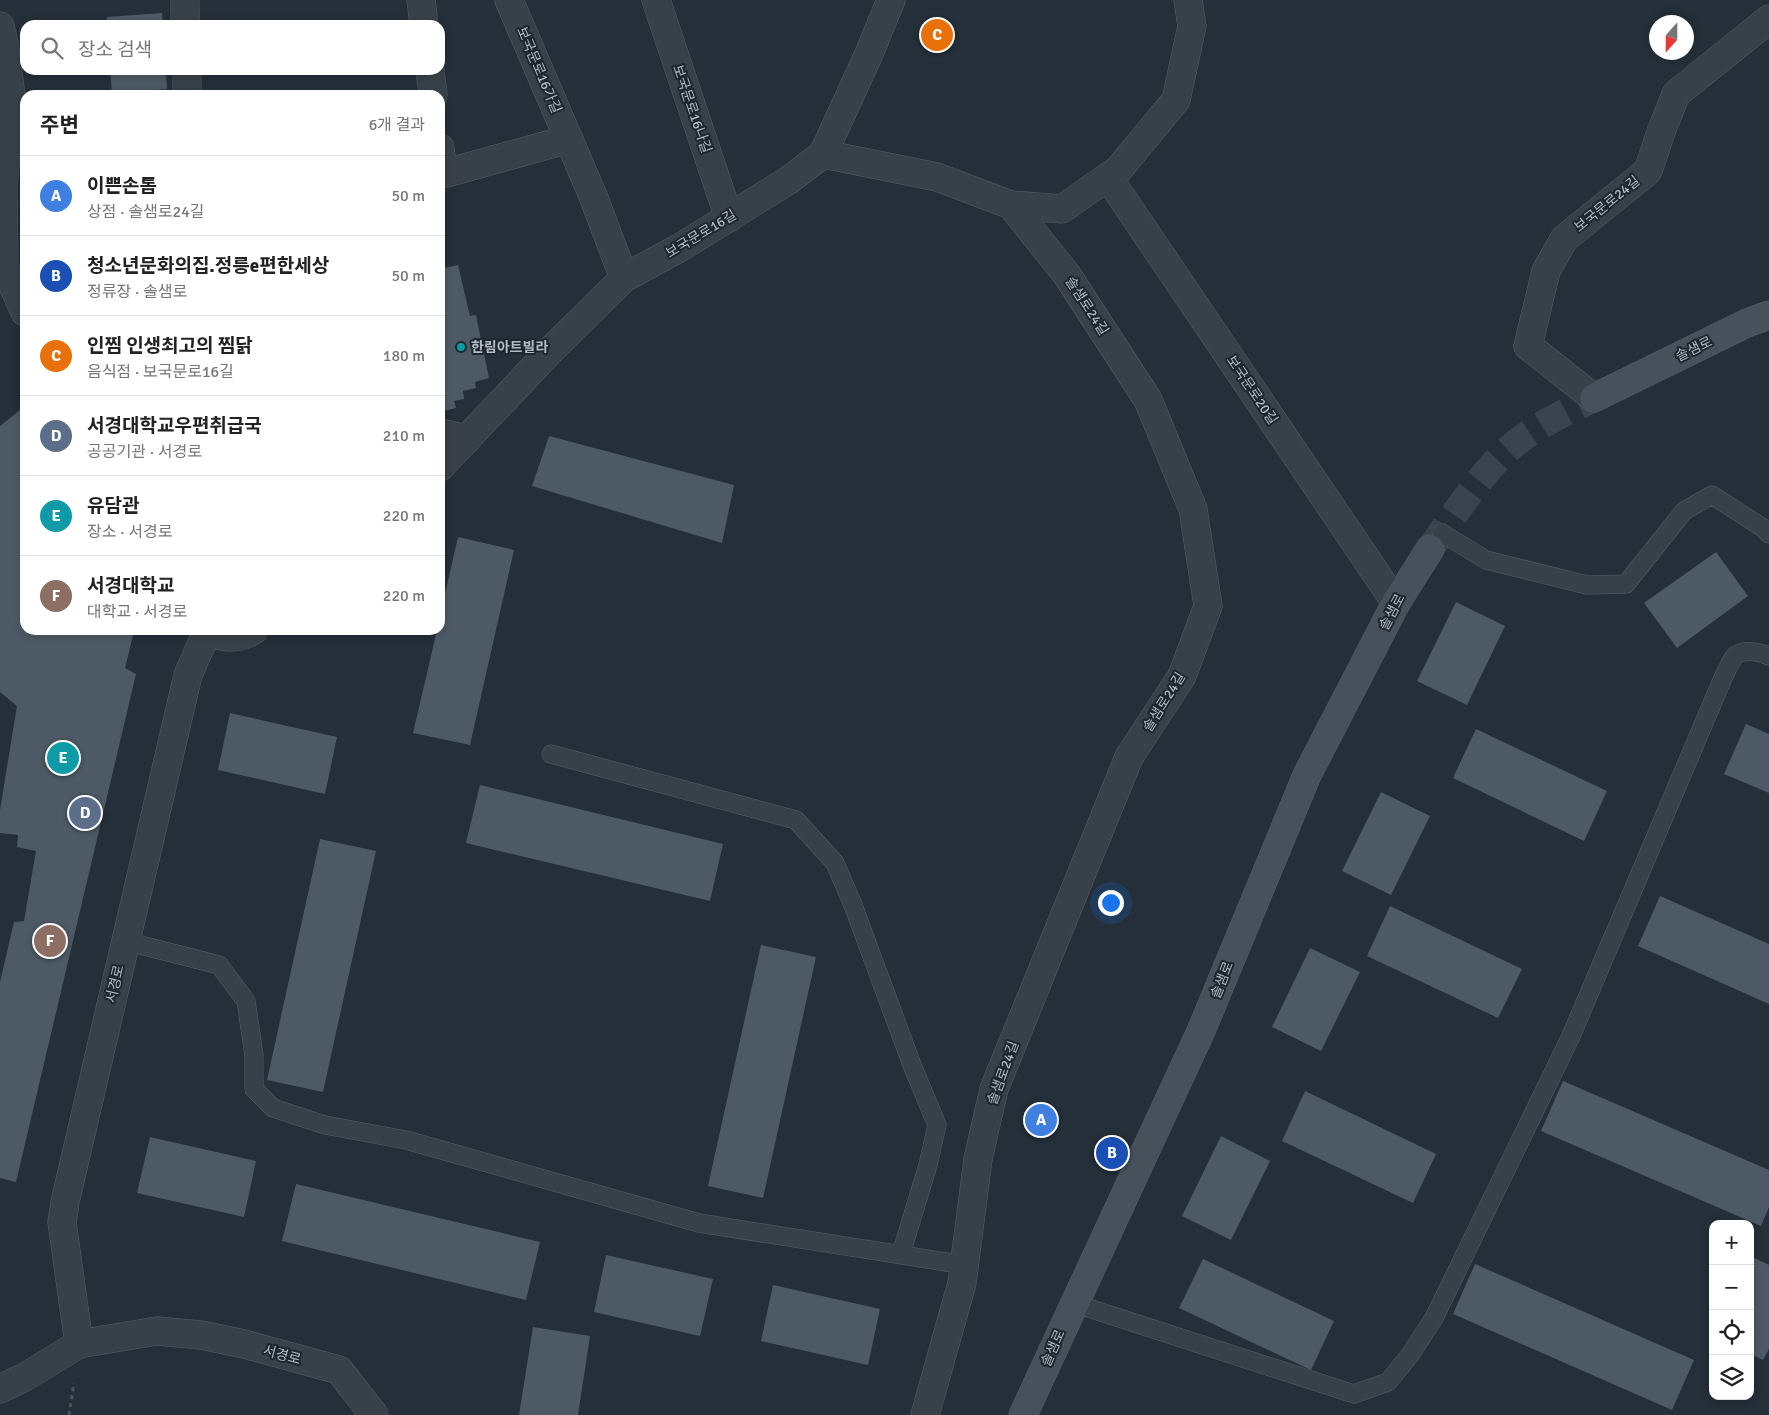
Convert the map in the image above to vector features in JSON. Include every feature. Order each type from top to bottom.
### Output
[{"type":"main road","name":"솔샘로","points":[[1594,398],[1769,314]]},
{"type":"main road","name":"솔샘로","points":[[1023,1415],[1073,1303],[1201,1031],[1307,775],[1396,603],[1436,541]]},
{"type":"street","points":[[185,0],[185,20]]},
{"type":"street","points":[[421,0],[423,20]]},
{"type":"street","name":"보국문로16가길","points":[[509,0],[594,196],[624,278]]},
{"type":"street","name":"보국문로16나길","points":[[656,0],[728,218]]},
{"type":"street","name":"보국문로16길","points":[[445,462],[551,350],[624,278],[681,247],[789,180],[823,154],[868,56],[891,0]]},
{"type":"street","points":[[823,154],[937,177],[1012,205],[1062,209],[1120,169],[1176,100],[1192,26],[1188,0]]},
{"type":"street","name":"보국문로24길","points":[[1594,398],[1528,346],[1546,271],[1564,238],[1648,172],[1676,94],[1769,19]]},
{"type":"street","points":[[0,26],[11,95],[3,187],[4,266],[18,276]]},
{"type":"street","points":[[187,75],[187,90]]},
{"type":"street","points":[[431,75],[432,90]]},
{"type":"street","points":[[445,165],[569,139]]},
{"type":"street","name":"보국문로20길","points":[[1108,177],[1396,603]]},
{"type":"street","name":"솔샘로24길","points":[[925,1415],[962,1283],[978,1159],[994,1089],[1129,757],[1182,676],[1208,606],[1193,509],[1148,400],[1067,275],[1012,205]]},
{"type":"street","points":[[445,434],[467,439]]},
{"type":"street","name":"서경로","points":[[79,1344],[62,1222],[67,1192],[188,675],[207,635]]},
{"type":"street","points":[[220,635],[228,638],[245,635]]},
{"type":"street","name":"서경로","points":[[0,1389],[25,1377],[79,1344],[157,1331],[201,1335],[244,1344],[339,1370],[374,1415]]},
{"type":"lane","points":[[1436,541],[1486,560],[1587,585],[1626,584],[1684,511],[1712,495],[1763,528],[1769,534]]},
{"type":"lane","points":[[1073,1303],[1354,1394],[1388,1382],[1410,1355],[1434,1318],[1572,1036],[1723,678],[1735,656],[1741,653],[1752,652],[1769,656]]},
{"type":"lane","points":[[551,754],[796,820],[835,863],[853,905],[912,1065],[937,1125],[928,1165],[901,1254]]},
{"type":"lane","points":[[125,941],[219,965],[246,1001],[254,1055],[254,1089],[273,1108],[325,1125],[406,1140],[699,1223],[965,1264]]},
{"type":"building","points":[[162,13],[163,20],[107,20],[107,17]]},
{"type":"building","points":[[110,75],[166,75],[167,89],[112,90]]},
{"type":"building","name":"한림아트빌라","points":[[458,265],[470,316],[476,315],[489,378],[475,382],[476,388],[463,391],[464,399],[454,401],[456,408],[445,411],[445,268]]},
{"type":"building","points":[[20,410],[20,635],[133,635],[125,668],[136,674],[16,1182],[0,1178],[0,982],[14,922],[24,921],[36,851],[17,847],[18,835],[0,833],[0,810],[17,706],[0,692],[0,426]]},
{"type":"building","points":[[549,436],[734,485],[722,543],[532,486]]},
{"type":"building","points":[[458,537],[514,550],[470,745],[413,733],[436,635],[445,635],[445,594]]},
{"type":"building","points":[[1716,552],[1748,596],[1677,648],[1644,603]]},
{"type":"building","points":[[1456,602],[1505,626],[1467,705],[1417,681]]},
{"type":"building","points":[[230,713],[337,737],[325,794],[218,770]]},
{"type":"building","points":[[1746,724],[1769,734],[1769,793],[1724,774]]},
{"type":"building","points":[[1476,729],[1607,791],[1584,841],[1453,778]]},
{"type":"building","points":[[480,785],[723,844],[710,901],[466,843]]},
{"type":"building","points":[[1381,792],[1430,816],[1391,895],[1342,871]]},
{"type":"building","points":[[320,839],[376,851],[323,1092],[267,1080]]},
{"type":"building","points":[[1660,896],[1769,944],[1769,1004],[1638,946]]},
{"type":"building","points":[[1390,906],[1522,969],[1498,1018],[1367,956]]},
{"type":"building","points":[[761,945],[816,957],[763,1198],[708,1186]]},
{"type":"building","points":[[1310,948],[1360,972],[1321,1051],[1272,1027]]},
{"type":"building","points":[[1563,1081],[1769,1170],[1769,1207],[1761,1226],[1754,1223],[1754,1220],[1747,1220],[1541,1131]]},
{"type":"building","points":[[1305,1091],[1436,1154],[1413,1203],[1282,1141]]},
{"type":"building","points":[[1221,1136],[1270,1161],[1231,1240],[1182,1216]]},
{"type":"building","points":[[150,1137],[256,1161],[244,1217],[137,1193]]},
{"type":"building","points":[[296,1184],[540,1242],[526,1300],[282,1241]]},
{"type":"building","points":[[606,1255],[713,1279],[700,1336],[594,1312]]},
{"type":"building","points":[[1754,1258],[1769,1265],[1769,1349],[1763,1360],[1754,1356]]},
{"type":"building","points":[[1203,1259],[1334,1321],[1311,1370],[1179,1308]]},
{"type":"building","points":[[1475,1264],[1694,1360],[1672,1410],[1453,1314]]},
{"type":"building","points":[[773,1285],[880,1309],[868,1365],[761,1341]]},
{"type":"building","points":[[533,1327],[590,1336],[578,1415],[519,1415]]},
{"type":"tunnel","points":[[1430,549],[1478,482],[1499,458],[1520,439],[1540,426],[1594,398]]},
{"type":"place","name":"인찜 인생최고의 찜닭","points":[[937,35]]},
{"type":"place","name":"한림아트빌라","points":[[461,347]]},
{"type":"place","name":"유담관","points":[[63,758]]},
{"type":"place","name":"서경대학교우편취급국","points":[[85,813]]},
{"type":"place","name":"서경대학교","points":[[50,941]]},
{"type":"place","name":"이쁜손톱","points":[[1041,1120]]},
{"type":"place","name":"청소년문화의집.정릉e편한세상","points":[[1112,1153]]}]
